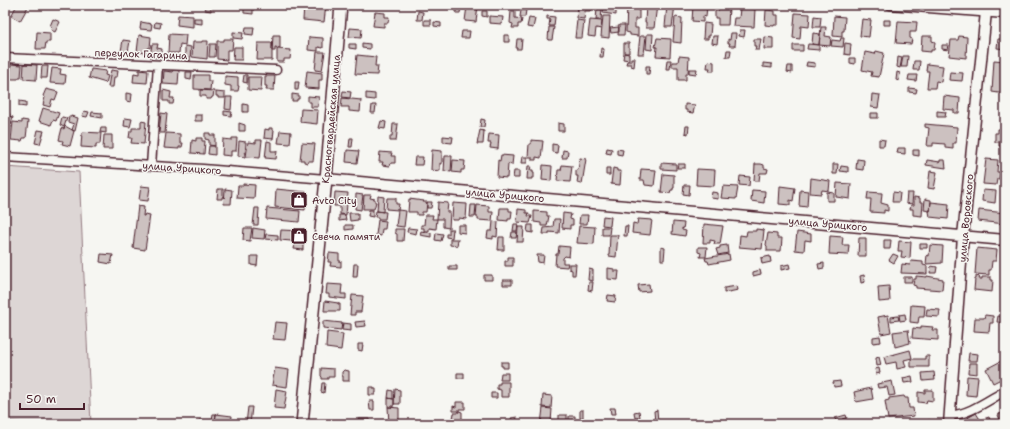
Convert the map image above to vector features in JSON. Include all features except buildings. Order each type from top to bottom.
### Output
[{"type":"main road","name":"Красногвардейская улица","points":[[302,424],[341,5]]},
{"type":"street","points":[[890,5],[1005,14]]},
{"type":"street","name":"улица Воровского","points":[[949,419],[963,236],[986,12]]},
{"type":"street","name":"переулок Гагарина","points":[[5,58],[276,70]]},
{"type":"street","points":[[151,166],[158,65]]},
{"type":"street","name":"улица Урицкого","points":[[5,157],[326,179],[1005,240]]},
{"type":"street","points":[[949,419],[1005,391]]},
{"type":"shaded area","points":[[5,167],[79,172],[91,424],[37,424],[5,421]]},
{"type":"place","name":"Avto City","points":[[299,200]]},
{"type":"place","name":"Свеча памяти","points":[[299,236]]}]
